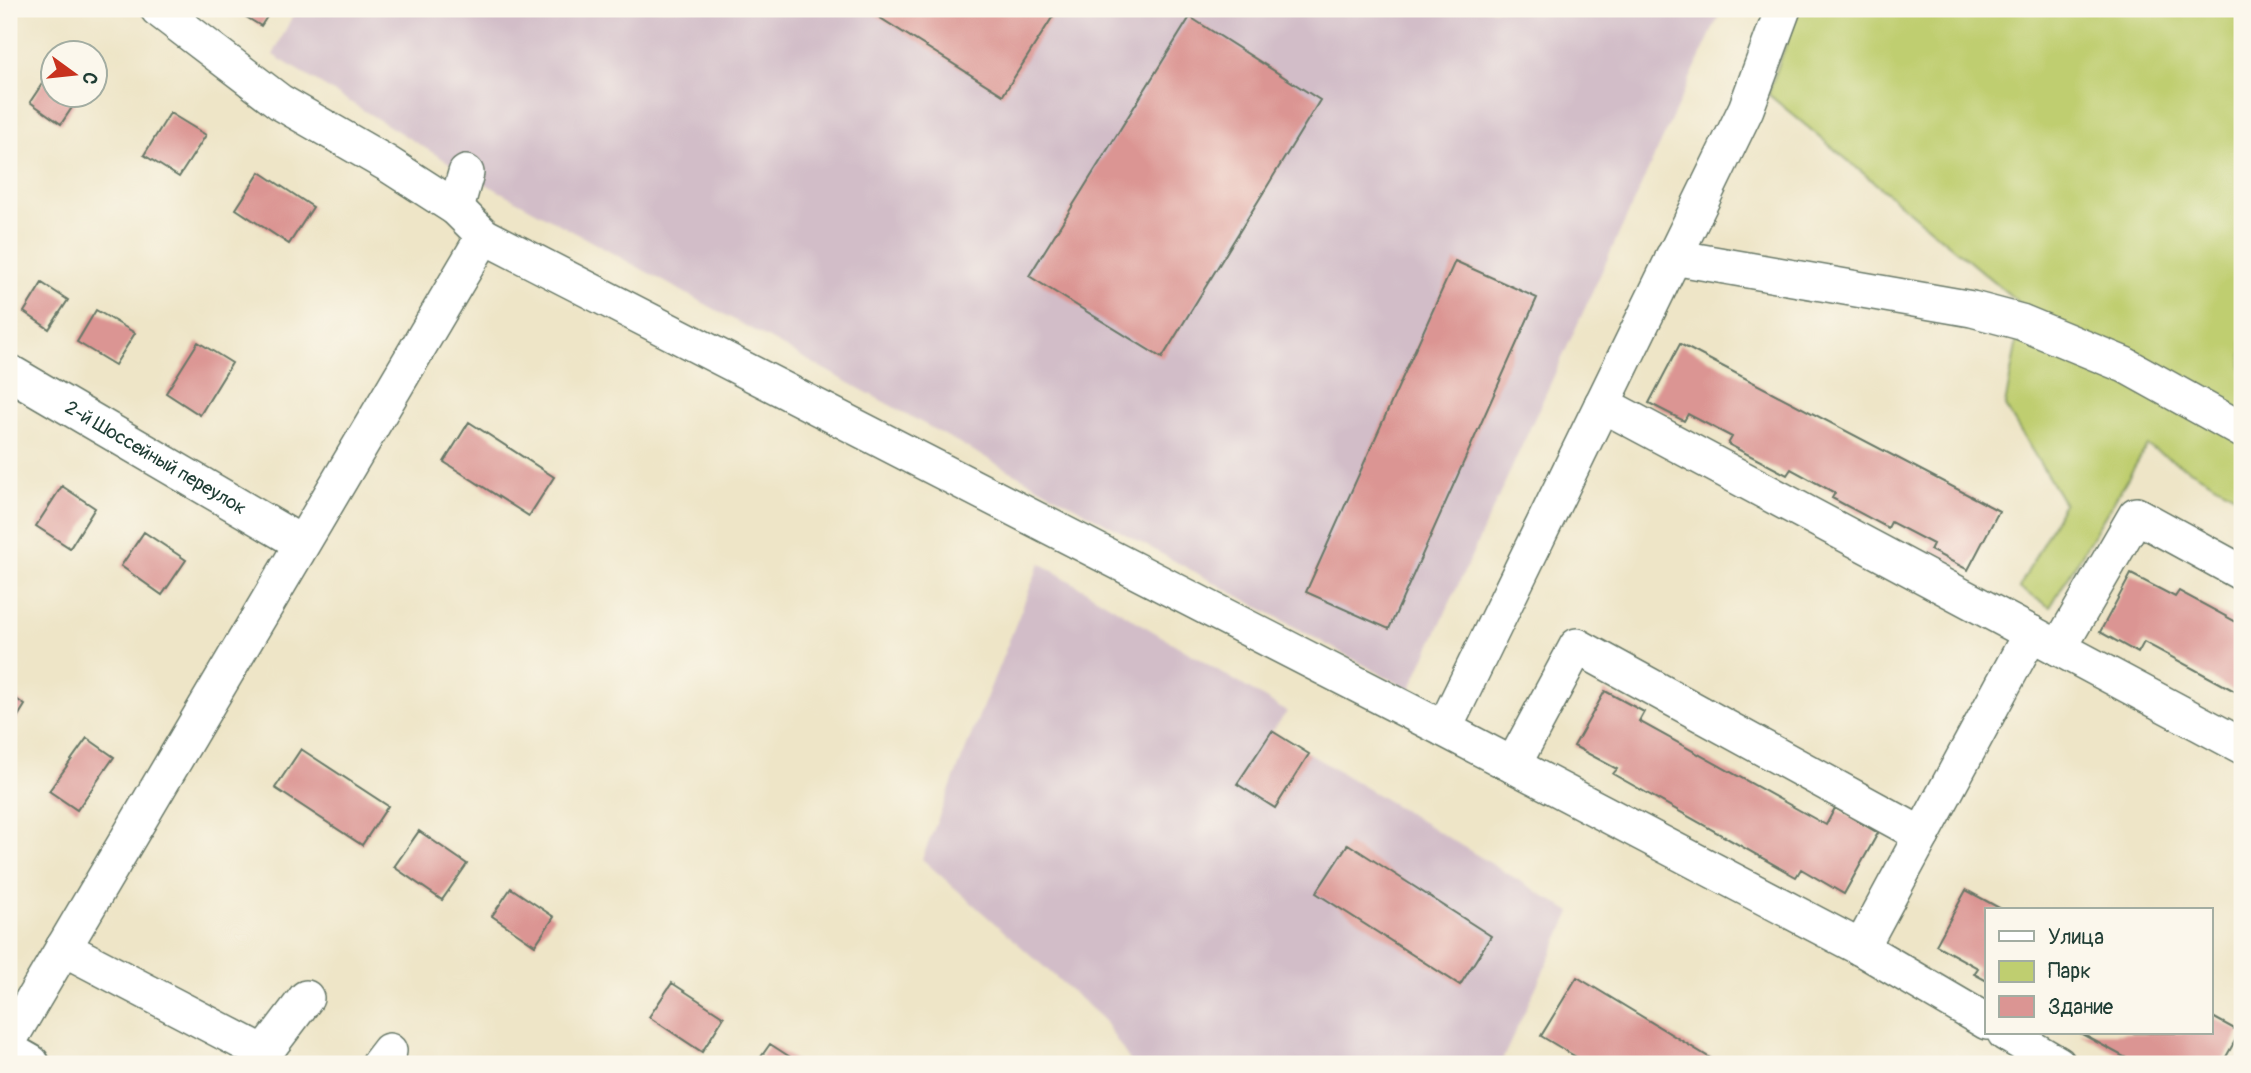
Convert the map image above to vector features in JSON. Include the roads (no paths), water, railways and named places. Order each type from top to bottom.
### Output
[{"type":"main road","points":[[9,1052],[30,1064]]},
{"type":"street","points":[[158,9],[279,102],[386,163],[456,208],[484,236],[1513,765],[1861,948],[1985,1021]]},
{"type":"street","points":[[1444,729],[1746,109],[1783,9]]},
{"type":"street","points":[[456,208],[466,173]]},
{"type":"street","points":[[9,1040],[484,236]]},
{"type":"street","points":[[1674,257],[1972,309],[2021,322],[2124,365],[2242,430]]},
{"type":"street","name":"2-й Шоссейный переулок","points":[[9,372],[301,543]]},
{"type":"street","points":[[1602,404],[2242,746]]},
{"type":"street","points":[[1861,948],[1922,835],[2045,641],[2136,515],[2242,573]]},
{"type":"street","points":[[1513,765],[1577,646],[1922,835]]},
{"type":"street","points":[[63,948],[260,1059],[306,998]]},
{"type":"street","points":[[2007,1034],[2058,1064]]}]
